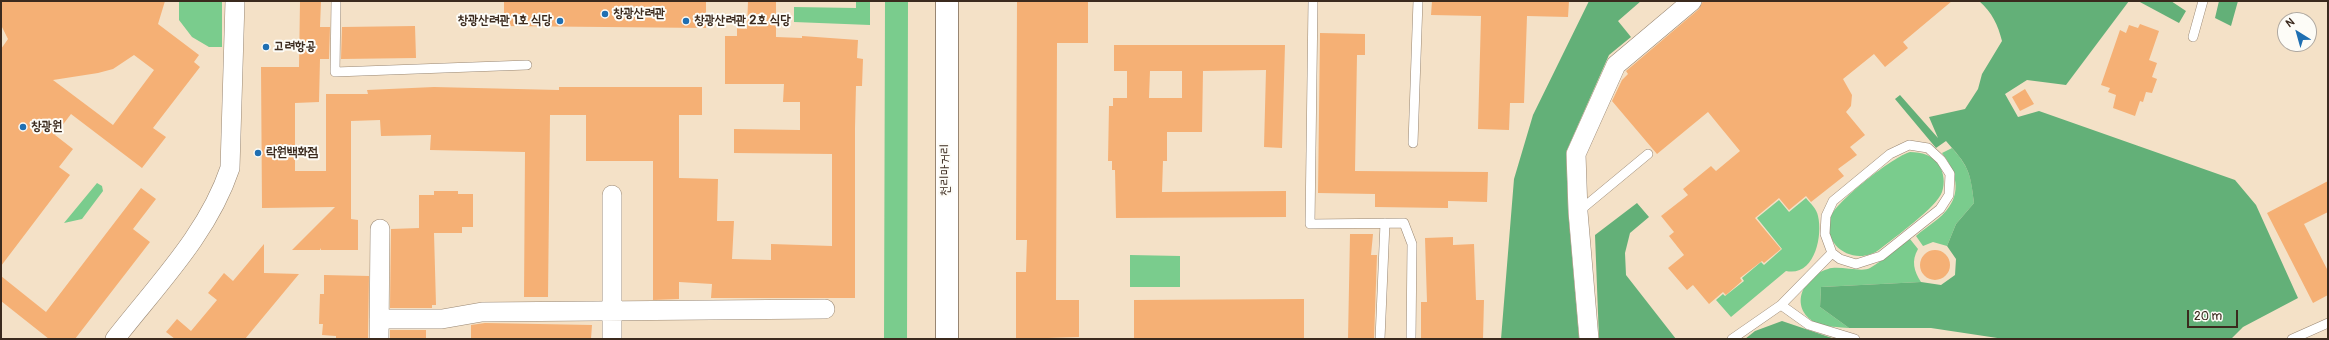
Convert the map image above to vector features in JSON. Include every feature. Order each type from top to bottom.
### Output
[{"type":"main road","name":"천리마거리","points":[[946,339],[948,1]]},
{"type":"street","points":[[115,339],[204,226],[221,194],[230,168],[235,1]]},
{"type":"street","points":[[1589,339],[1578,212],[1576,154],[1616,64],[1692,1]]},
{"type":"street","points":[[612,195],[612,339]]},
{"type":"street","points":[[379,339],[380,229]]},
{"type":"street","points":[[379,319],[442,319],[482,312],[825,309]]},
{"type":"lane","points":[[336,1],[335,72],[527,65]]},
{"type":"lane","points":[[1313,1],[1310,224],[1404,223],[1412,244],[1411,339]]},
{"type":"lane","points":[[1413,143],[1418,1]]},
{"type":"lane","points":[[2193,37],[2201,2]]},
{"type":"lane","points":[[1909,145],[1928,148],[1941,160],[1950,174],[1949,194],[1940,209],[1881,256],[1856,264],[1840,259],[1832,253],[1825,234],[1826,216],[1833,201],[1890,154],[1909,145]]},
{"type":"lane","points":[[1578,212],[1648,154]]},
{"type":"lane","points":[[1380,339],[1385,223]]},
{"type":"lane","points":[[1732,339],[1782,305],[1832,253]]},
{"type":"lane","points":[[1782,305],[1809,325],[1855,339]]},
{"type":"lane","points":[[2292,339],[2328,323]]},
{"type":"green space","points":[[179,1],[222,1],[222,47],[209,47],[192,37],[179,20]]},
{"type":"green space","points":[[856,1],[870,1],[870,25],[794,22],[794,7],[856,8]]},
{"type":"green space","points":[[885,1],[908,1],[907,339],[884,339]]},
{"type":"green space","points":[[1589,1],[1641,1],[1618,21],[1631,37],[1609,55],[1566,152],[1568,211],[1579,339],[1501,339],[1514,179],[1533,115]]},
{"type":"green space","points":[[1979,1],[2129,1],[2066,85],[2027,80],[2005,94],[2018,117],[2039,111],[2235,180],[2256,205],[2298,298],[2243,327],[2231,339],[2004,339],[1931,328],[1849,328],[1820,307],[1821,287],[1921,282],[1941,285],[1955,275],[1956,259],[1947,246],[1956,224],[1974,203],[1971,182],[1967,169],[1959,156],[1946,141],[1936,148],[1895,99],[1900,95],[1938,138],[1929,117],[1965,109],[1978,89],[1982,74],[2002,41],[1994,19]]},
{"type":"green space","points":[[2138,1],[2171,1],[2186,11],[2179,23]]},
{"type":"green space","points":[[2219,1],[2238,1],[2231,26],[2215,18]]},
{"type":"green space","points":[[1952,148],[1963,161],[1969,173],[1974,203],[1956,224],[1947,246],[1933,242],[1923,246],[1916,236],[1938,219],[1946,211],[1953,200],[1956,186],[1955,179],[1950,165],[1942,153]]},
{"type":"green space","points":[[1910,152],[1926,155],[1939,165],[1944,182],[1942,192],[1938,198],[1924,214],[1880,249],[1871,254],[1861,256],[1843,252],[1836,246],[1831,238],[1829,229],[1830,218],[1834,211],[1866,180],[1902,155]]},
{"type":"green space","points":[[97,183],[102,186],[103,191],[82,219],[64,223]]},
{"type":"green space","points":[[1806,198],[1816,211],[1819,225],[1817,244],[1810,262],[1804,268],[1796,271],[1786,271],[1731,317],[1716,300],[1723,294],[1725,296],[1744,281],[1742,278],[1761,262],[1764,265],[1782,249],[1757,218],[1779,200],[1789,212]]},
{"type":"green space","points":[[1637,203],[1649,217],[1630,233],[1625,253],[1626,275],[1676,339],[1599,339],[1595,235]]},
{"type":"green space","points":[[1910,239],[1918,249],[1914,266],[1921,282],[1821,287],[1820,307],[1849,328],[1818,324],[1809,318],[1803,311],[1801,303],[1805,286],[1819,273],[1833,268],[1862,270],[1870,268]]},
{"type":"green space","points":[[1130,255],[1180,256],[1180,287],[1130,287]]},
{"type":"green space","points":[[1782,321],[1835,339],[1745,339],[1755,331]]},
{"type":"building","name":"창광원","points":[[1,1],[165,1],[158,24],[199,55],[194,62],[200,67],[153,128],[166,137],[142,168],[71,114],[55,135],[73,149],[59,167],[70,175],[1,266],[1,49],[8,39],[1,25]],"holes":[[[134,55],[154,70],[113,125],[53,80],[98,73],[113,69]]]},
{"type":"building","points":[[300,1],[321,1],[320,27],[330,27],[329,59],[320,59],[319,102],[295,103],[295,171],[326,171],[326,94],[368,94],[367,90],[434,87],[559,90],[559,87],[702,87],[702,115],[679,115],[679,178],[718,179],[717,221],[734,221],[732,259],[771,260],[771,244],[832,246],[832,154],[734,153],[734,129],[800,130],[800,102],[783,102],[784,84],[725,84],[725,36],[737,36],[737,28],[747,29],[748,1],[776,1],[776,37],[802,38],[802,36],[858,40],[857,58],[863,59],[862,86],[856,86],[855,298],[711,298],[712,284],[679,282],[679,299],[653,300],[653,161],[586,161],[586,115],[550,115],[548,297],[524,297],[525,152],[430,150],[431,135],[381,136],[380,120],[351,121],[351,219],[358,220],[358,250],[321,250],[321,248],[320,250],[292,250],[335,207],[262,208],[261,67],[299,67]]},
{"type":"building","name":"창광산려관","points":[[504,1],[706,1],[706,28],[504,26]]},
{"type":"building","points":[[1017,1],[1088,1],[1088,43],[1057,43],[1056,300],[1079,300],[1079,337],[1016,339],[1016,272],[1026,272],[1027,240],[1016,240]]},
{"type":"building","points":[[1432,1],[1569,1],[1568,17],[1527,16],[1524,103],[1510,103],[1509,130],[1478,129],[1481,16],[1431,15]]},
{"type":"building","points":[[1703,1],[1952,1],[1903,42],[1908,48],[1885,67],[1874,54],[1843,79],[1852,95],[1851,106],[1846,112],[1865,135],[1850,147],[1857,155],[1838,169],[1844,176],[1811,202],[1806,196],[1789,210],[1779,198],[1755,218],[1781,249],[1764,263],[1762,261],[1740,278],[1742,281],[1726,295],[1723,292],[1709,304],[1693,285],[1687,290],[1668,268],[1684,255],[1669,236],[1674,232],[1661,216],[1688,195],[1683,189],[1711,166],[1716,171],[1740,151],[1708,112],[1657,154],[1612,101],[1622,80],[1628,74],[1626,71],[1699,9]]},
{"type":"building","points":[[2140,24],[2159,31],[2149,60],[2157,63],[2152,77],[2157,79],[2152,93],[2146,92],[2143,102],[2140,101],[2135,116],[2113,108],[2116,95],[2108,92],[2110,88],[2101,85],[2120,30],[2126,33],[2129,25],[2138,28]]},
{"type":"building","points":[[415,26],[416,58],[341,59],[342,27]]},
{"type":"building","points":[[1320,33],[1365,34],[1365,55],[1357,55],[1355,171],[1488,172],[1487,202],[1448,201],[1448,208],[1375,207],[1375,194],[1318,193]]},
{"type":"building","points":[[1114,45],[1285,45],[1282,148],[1264,147],[1266,70],[1203,71],[1202,132],[1167,132],[1167,161],[1163,161],[1162,192],[1286,191],[1286,217],[1116,218],[1115,170],[1112,170],[1112,161],[1108,161],[1109,106],[1113,106],[1113,98],[1127,98],[1127,71],[1114,71]],"holes":[[[1150,71],[1182,71],[1182,98],[1149,98]]]},
{"type":"building","points":[[2025,89],[2034,104],[2020,111],[2012,97]]},
{"type":"building","points":[[2328,181],[2328,212],[2304,224],[2328,271],[2328,295],[2313,303],[2267,213]]},
{"type":"building","points":[[141,188],[156,199],[133,229],[150,242],[75,339],[49,339],[1,301],[1,276],[46,312]]},
{"type":"building","points":[[434,191],[458,191],[458,194],[473,194],[473,227],[462,227],[462,233],[434,233],[436,305],[432,305],[432,308],[390,308],[391,229],[419,228],[419,195],[434,195]]},
{"type":"building","points":[[1350,234],[1373,234],[1371,255],[1377,255],[1374,339],[1348,339]]},
{"type":"building","points":[[1453,237],[1453,245],[1474,244],[1476,300],[1484,300],[1483,339],[1421,339],[1421,302],[1427,302],[1425,238]]},
{"type":"building","points":[[264,244],[264,273],[299,274],[245,339],[175,339],[166,332],[177,319],[191,331],[217,300],[208,293],[224,273],[233,281]]},
{"type":"building","points":[[1935,250],[1945,255],[1950,265],[1945,275],[1935,280],[1925,275],[1920,265],[1925,255]]},
{"type":"building","points":[[324,275],[369,276],[368,339],[336,339],[336,336],[322,335],[323,324],[319,324],[320,294],[324,294]]},
{"type":"building","points":[[1304,299],[1304,339],[1134,339],[1134,300]]},
{"type":"building","points":[[485,323],[592,325],[591,339],[471,339],[471,325]]},
{"type":"building","points":[[390,330],[426,330],[426,339],[390,339]]},
{"type":"place","name":"창광산려관","points":[[605,14]]},
{"type":"place","name":"창광산려관 1호 식당","points":[[560,21]]},
{"type":"place","name":"창광산려관 2호 식당","points":[[686,21]]},
{"type":"place","name":"고려항공","points":[[266,47]]},
{"type":"place","name":"창광원","points":[[23,127]]},
{"type":"place","name":"락원백화점","points":[[258,153]]}]
